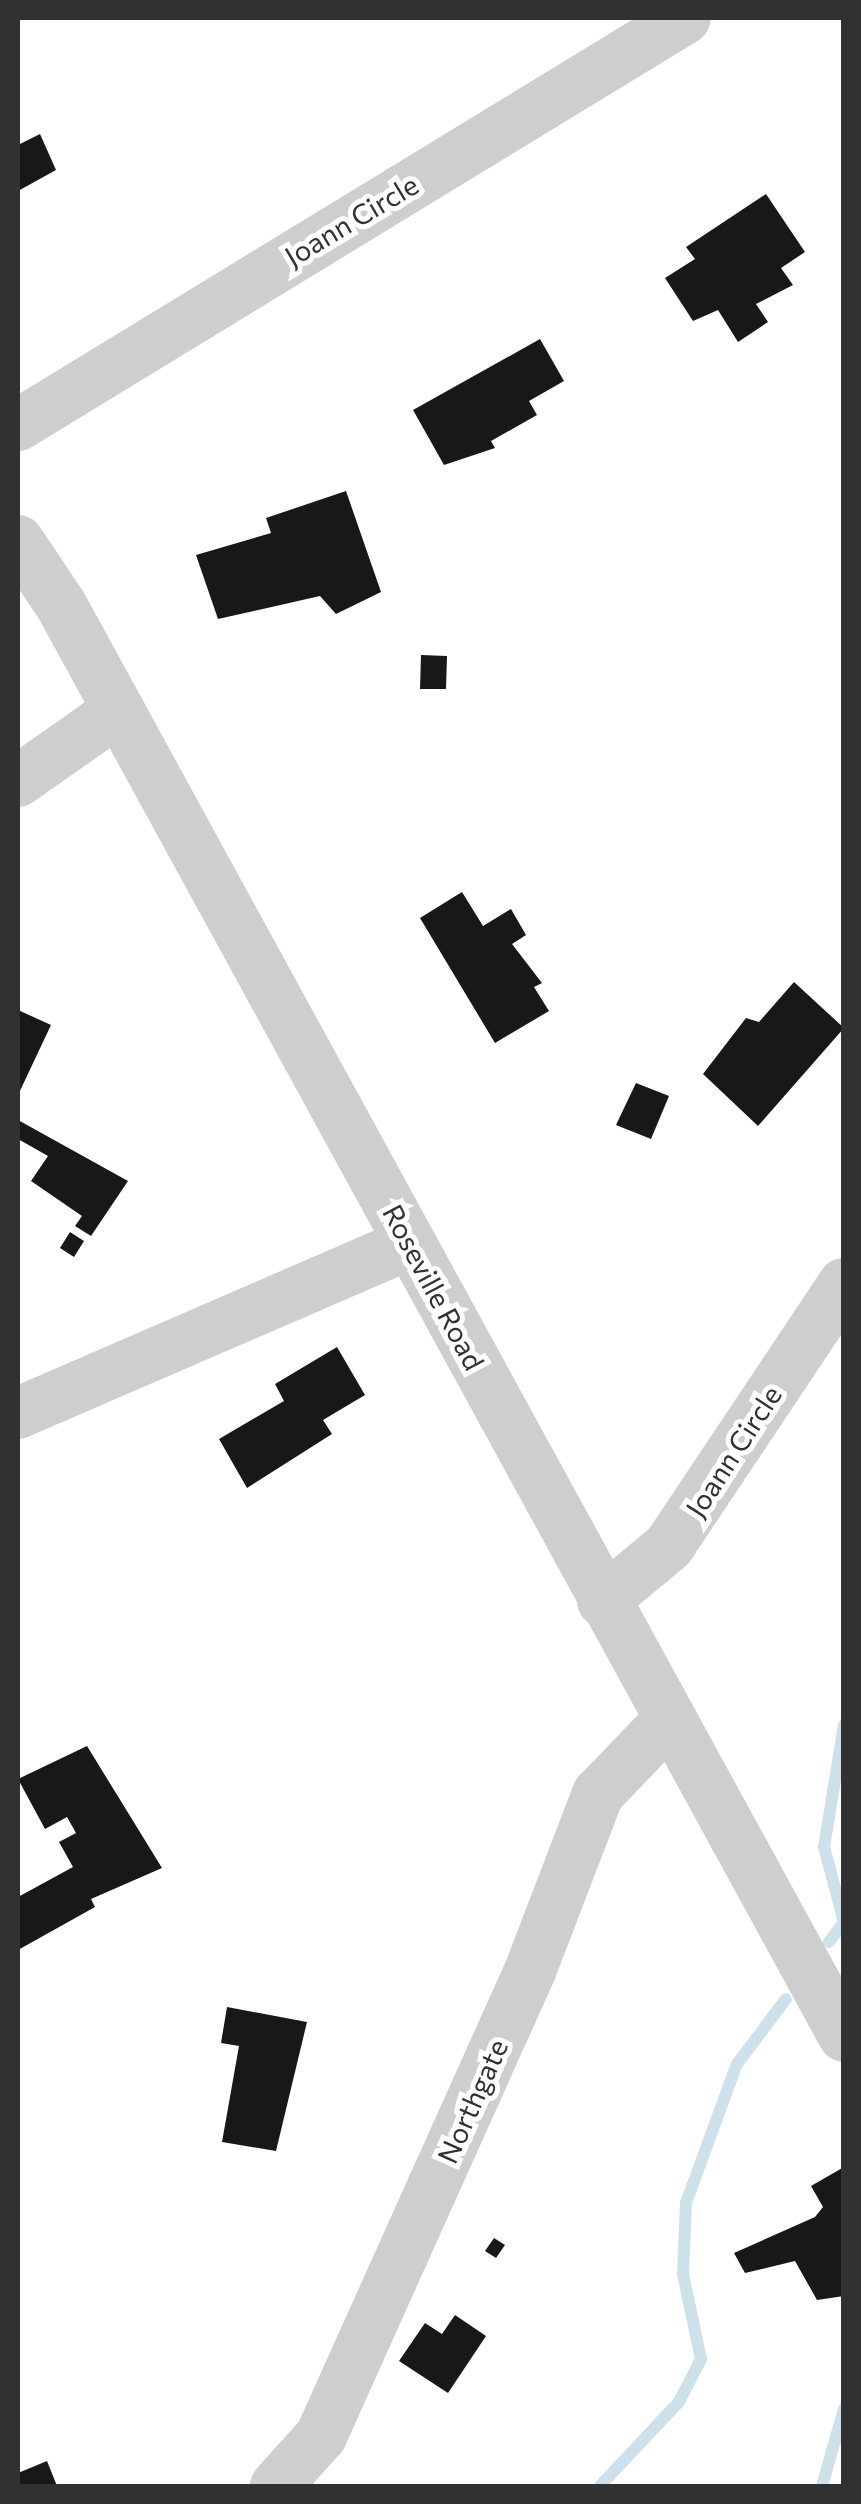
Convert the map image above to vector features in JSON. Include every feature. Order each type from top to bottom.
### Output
[{"type":"street","name":"Joann Circle","points":[[18,424],[685,18]]},
{"type":"street","name":"Roseville Road","points":[[18,541],[119,710],[844,2036]]},
{"type":"street","points":[[18,781],[119,710]]},
{"type":"street","points":[[18,1413],[410,1243]]},
{"type":"street","name":"Joann Circle","points":[[603,1601],[670,1546],[844,1284]]},
{"type":"street","name":"Northgate","points":[[276,2486],[334,2408],[530,1972],[598,1794],[670,1720]]},
{"type":"building","points":[[40,134],[56,170],[18,191],[18,145]]},
{"type":"building","points":[[766,194],[805,252],[781,268],[793,285],[756,304],[768,322],[738,342],[718,310],[693,321],[665,278],[695,259],[686,247]]},
{"type":"building","points":[[540,339],[564,381],[529,401],[537,415],[491,441],[495,448],[444,465],[413,410]]},
{"type":"building","points":[[346,491],[381,592],[336,614],[320,596],[218,619],[196,555],[271,533],[266,518]]},
{"type":"building","points":[[421,655],[447,656],[446,689],[420,689]]},
{"type":"building","points":[[462,892],[483,926],[511,909],[526,935],[512,944],[542,983],[534,987],[549,1011],[495,1043],[420,918]]},
{"type":"building","points":[[794,982],[844,1028],[758,1126],[703,1074],[746,1018],[759,1022]]},
{"type":"building","points":[[18,1010],[51,1025],[18,1095]]},
{"type":"building","points":[[636,1083],[669,1096],[651,1139],[616,1125]]},
{"type":"building","points":[[18,1120],[128,1181],[91,1236],[75,1226],[82,1216],[31,1181],[48,1156],[18,1139]]},
{"type":"building","points":[[70,1232],[84,1241],[74,1257],[60,1248]]},
{"type":"building","points":[[337,1347],[365,1395],[323,1420],[332,1434],[247,1488],[219,1439],[284,1401],[275,1384]]},
{"type":"building","points":[[87,1746],[162,1868],[91,1899],[95,1907],[18,1950],[18,1897],[73,1867],[59,1842],[76,1833],[67,1817],[45,1829],[18,1779]]},
{"type":"building","points":[[227,2007],[307,2022],[276,2151],[222,2142],[239,2046],[221,2043]]},
{"type":"building","points":[[844,2167],[844,2296],[817,2300],[795,2261],[745,2273],[734,2253],[815,2217],[823,2207],[811,2186]]},
{"type":"building","points":[[494,2238],[505,2245],[496,2258],[485,2251]]},
{"type":"building","points":[[455,2315],[486,2336],[448,2393],[399,2361],[425,2323],[442,2334]]},
{"type":"building","points":[[47,2461],[57,2486],[18,2486],[18,2473]]},
{"type":"waterway","points":[[829,1942],[844,1922],[824,1847],[844,1725]]},
{"type":"waterway","points":[[600,2486],[679,2402],[701,2359],[683,2274],[686,2203],[737,2064],[786,1999]]},
{"type":"waterway","points":[[822,2486],[844,2409]]}]
